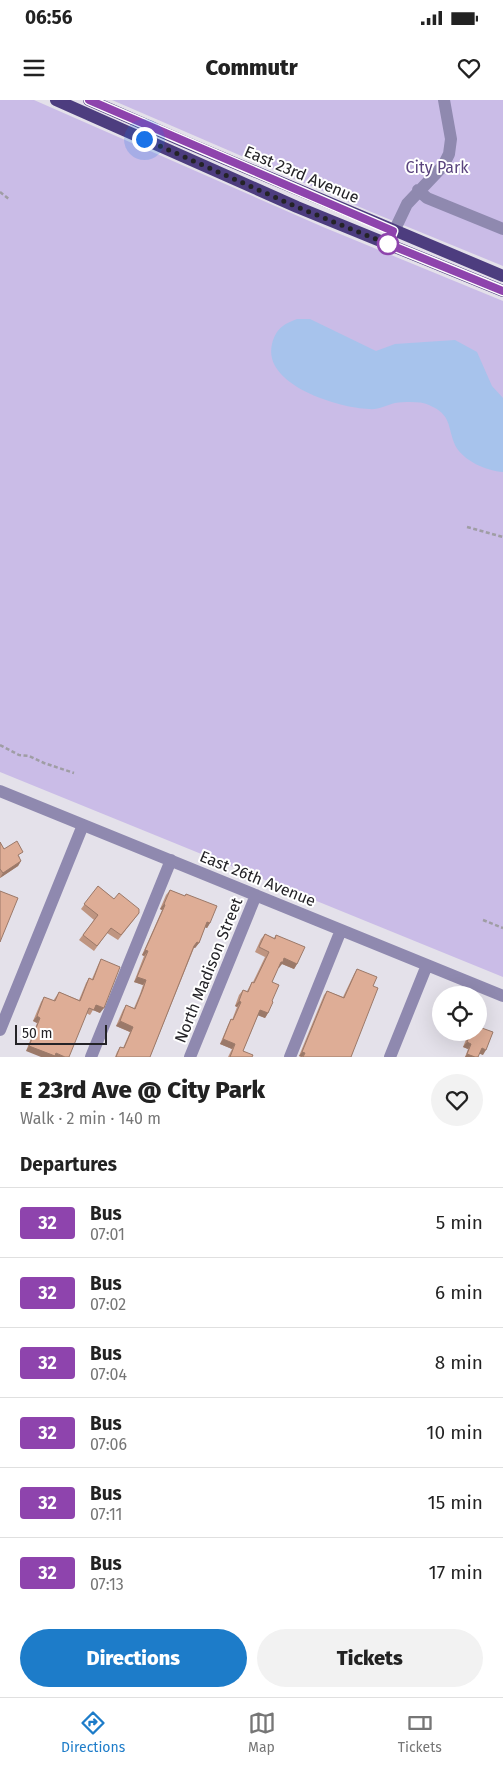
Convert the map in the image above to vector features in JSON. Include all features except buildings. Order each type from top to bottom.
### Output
[{"type":"main road","name":"East 23rd Avenue","points":[[56,100],[297,207],[503,291]]},
{"type":"main road","name":"East 23rd Avenue","points":[[89,100],[393,231],[503,276]]},
{"type":"main road","points":[[93,117],[172,144],[185,142]]},
{"type":"street","points":[[388,244],[407,204],[418,190],[443,166],[449,154],[451,139],[444,100]]},
{"type":"street","points":[[418,190],[427,198],[503,229]]},
{"type":"street","name":"East 26th Avenue","points":[[0,791],[503,996]]},
{"type":"street","points":[[0,1030],[83,825]]},
{"type":"street","points":[[91,1057],[171,860]]},
{"type":"street","name":"North Madison Street","points":[[190,1057],[256,895]]},
{"type":"street","points":[[290,1057],[341,930]]},
{"type":"street","points":[[390,1057],[427,965]]},
{"type":"path","points":[[0,192],[10,200]]},
{"type":"path","points":[[467,527],[503,537]]},
{"type":"path","points":[[0,745],[19,755],[28,756],[74,773]]},
{"type":"path","points":[[483,920],[503,928]]},
{"type":"green space","points":[[0,100],[34,100],[323,227],[503,301],[503,977],[0,772]]},
{"type":"green space","name":"City Park","points":[[112,100],[503,100],[503,266],[369,211]]},
{"type":"water","points":[[297,319],[310,319],[376,351],[395,344],[455,340],[477,352],[492,386],[503,398],[503,472],[490,470],[464,456],[455,445],[445,417],[429,405],[408,402],[395,403],[376,409],[356,408],[322,399],[290,382],[279,371],[272,359],[272,344],[281,328]]},
{"type":"bus line","name":"32","points":[[89,100],[393,231],[388,244],[503,291]]},
{"type":"route","points":[[144,139],[297,207],[388,244]]}]
